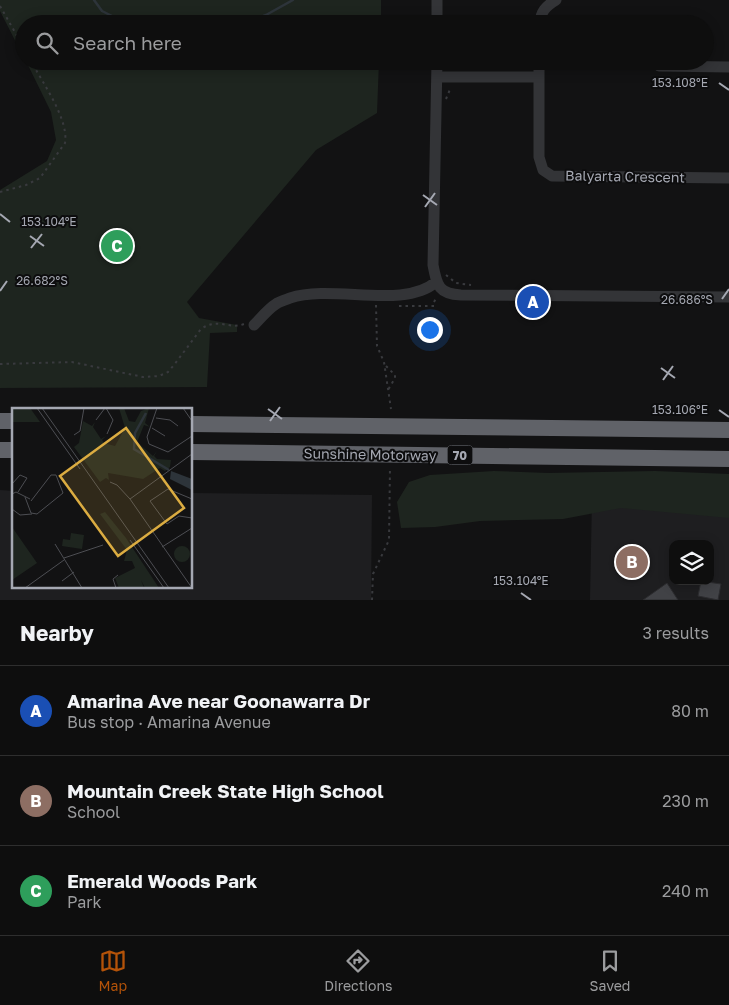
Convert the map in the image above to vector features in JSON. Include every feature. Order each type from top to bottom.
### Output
[{"type":"highway","name":"Sunshine Motorway","points":[[192,424],[729,430]]},
{"type":"highway","name":"Sunshine Motorway","points":[[192,452],[729,460]]},
{"type":"street","points":[[437,0],[437,15]]},
{"type":"street","points":[[543,15],[544,10],[556,0]]},
{"type":"street","points":[[714,67],[729,67]]},
{"type":"street","points":[[437,70],[433,265],[436,282],[440,289],[447,293],[462,295],[729,297]]},
{"type":"street","name":"Balyarta Crescent","points":[[538,70],[539,157],[542,170],[552,176],[729,178]]},
{"type":"street","points":[[437,77],[538,77]]},
{"type":"street","points":[[254,325],[277,303],[299,295],[324,292],[377,296],[418,293],[436,282]]},
{"type":"path","points":[[0,6],[15,32]]},
{"type":"path","points":[[0,192],[26,185],[40,178],[65,143],[66,137],[62,120],[36,70]]},
{"type":"path","points":[[446,102],[451,84]]},
{"type":"path","points":[[444,271],[446,276],[452,281],[460,284],[470,284],[477,295]]},
{"type":"path","points":[[377,296],[377,346],[385,365],[391,409]]},
{"type":"path","points":[[395,306],[434,306],[436,299]]},
{"type":"path","points":[[0,364],[72,362],[143,376],[159,376],[168,372],[201,329],[206,326],[218,323],[235,327],[244,324],[254,325]]},
{"type":"path","points":[[385,365],[395,375],[388,390]]},
{"type":"path","points":[[372,600],[373,574],[389,540],[390,465]]},
{"type":"shaded area","points":[[0,0],[381,0],[381,15],[15,15],[15,40],[0,11]]},
{"type":"shaded area","points":[[30,70],[379,70],[377,113],[316,150],[187,302],[199,318],[237,325],[237,332],[210,333],[207,387],[0,388],[0,190],[47,161],[56,140],[51,112]]},
{"type":"shaded area","points":[[494,471],[548,473],[655,471],[729,474],[729,518],[621,508],[563,519],[480,521],[435,527],[401,528],[397,502],[409,482],[430,475]]},
{"type":"shaded area","points":[[0,490],[12,491],[12,588],[192,588],[192,493],[372,495],[371,600],[0,600]]},
{"type":"shaded area","points":[[592,498],[729,507],[729,600],[590,600]]},
{"type":"building","points":[[667,583],[678,600],[643,600]]},
{"type":"building","points":[[721,584],[718,600],[698,596],[700,585]]},
{"type":"waterway","points":[[94,0],[102,11],[110,15]]},
{"type":"waterway","points":[[266,15],[293,0]]},
{"type":"place","name":"Emerald Woods Park","points":[[117,246]]},
{"type":"place","name":"Amarina Ave near Goonawarra Dr","points":[[533,302]]},
{"type":"place","name":"Mountain Creek State High School","points":[[632,562]]}]
